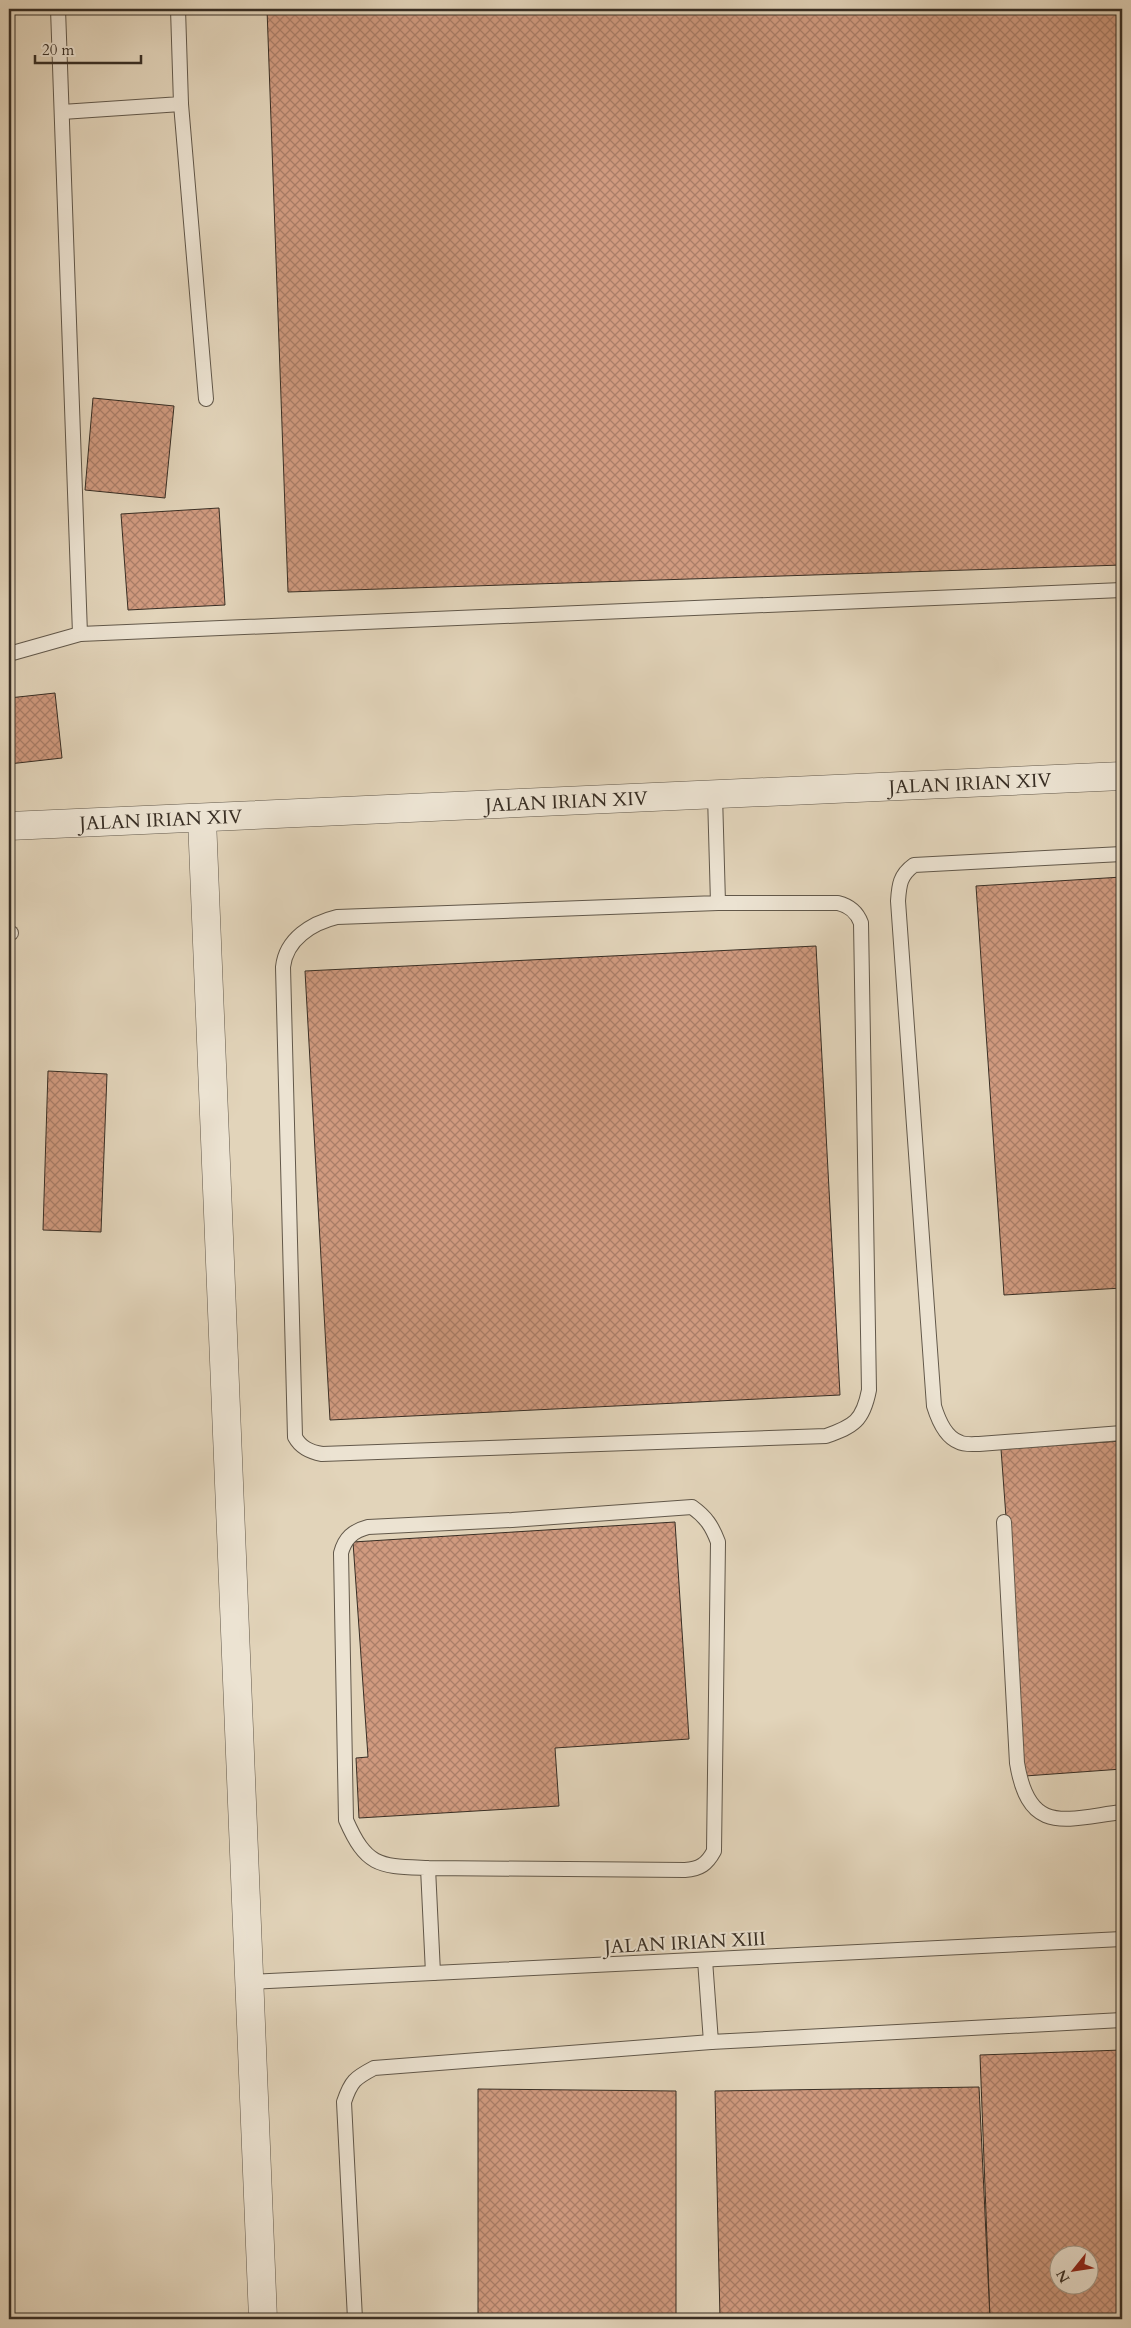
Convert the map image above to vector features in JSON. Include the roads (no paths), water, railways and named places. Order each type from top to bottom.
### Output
[{"type":"street","name":"JALAN IRIAN XIV","points":[[9,826],[1122,776]]},
{"type":"street","points":[[202,818],[263,2319]]},
{"type":"lane","points":[[58,9],[80,634]]},
{"type":"lane","points":[[178,9],[181,104],[206,399]]},
{"type":"lane","points":[[62,112],[181,104]]},
{"type":"lane","points":[[9,654],[80,634],[1122,590]]},
{"type":"lane","points":[[715,795],[718,903]]},
{"type":"lane","points":[[1122,854],[914,865],[904,873],[901,879],[898,901],[934,1406],[939,1421],[948,1434],[959,1442],[979,1444],[1122,1433]]},
{"type":"lane","points":[[718,903],[838,903],[853,910],[859,916],[861,923],[869,1390],[866,1408],[861,1416],[848,1429],[826,1436],[322,1454],[307,1450],[300,1445],[295,1437],[283,967],[284,956],[291,945],[313,926],[337,917],[718,903]]},
{"type":"lane","points":[[692,1506],[704,1515],[712,1526],[718,1542],[714,1851],[710,1859],[704,1865],[685,1870],[428,1868],[388,1866],[377,1862],[363,1850],[346,1820],[340,1553],[344,1543],[358,1530],[368,1527],[512,1520],[692,1506]]},
{"type":"lane","points":[[1004,1522],[1017,1763],[1020,1783],[1027,1799],[1038,1812],[1058,1820],[1122,1812]]},
{"type":"lane","points":[[428,1868],[433,1973]]},
{"type":"lane","name":"JALAN IRIAN XIII","points":[[249,1982],[1122,1939]]},
{"type":"lane","points":[[705,1960],[710,2042]]},
{"type":"lane","points":[[355,2319],[344,2102],[349,2086],[358,2076],[374,2068],[710,2042],[1122,2020]]}]
